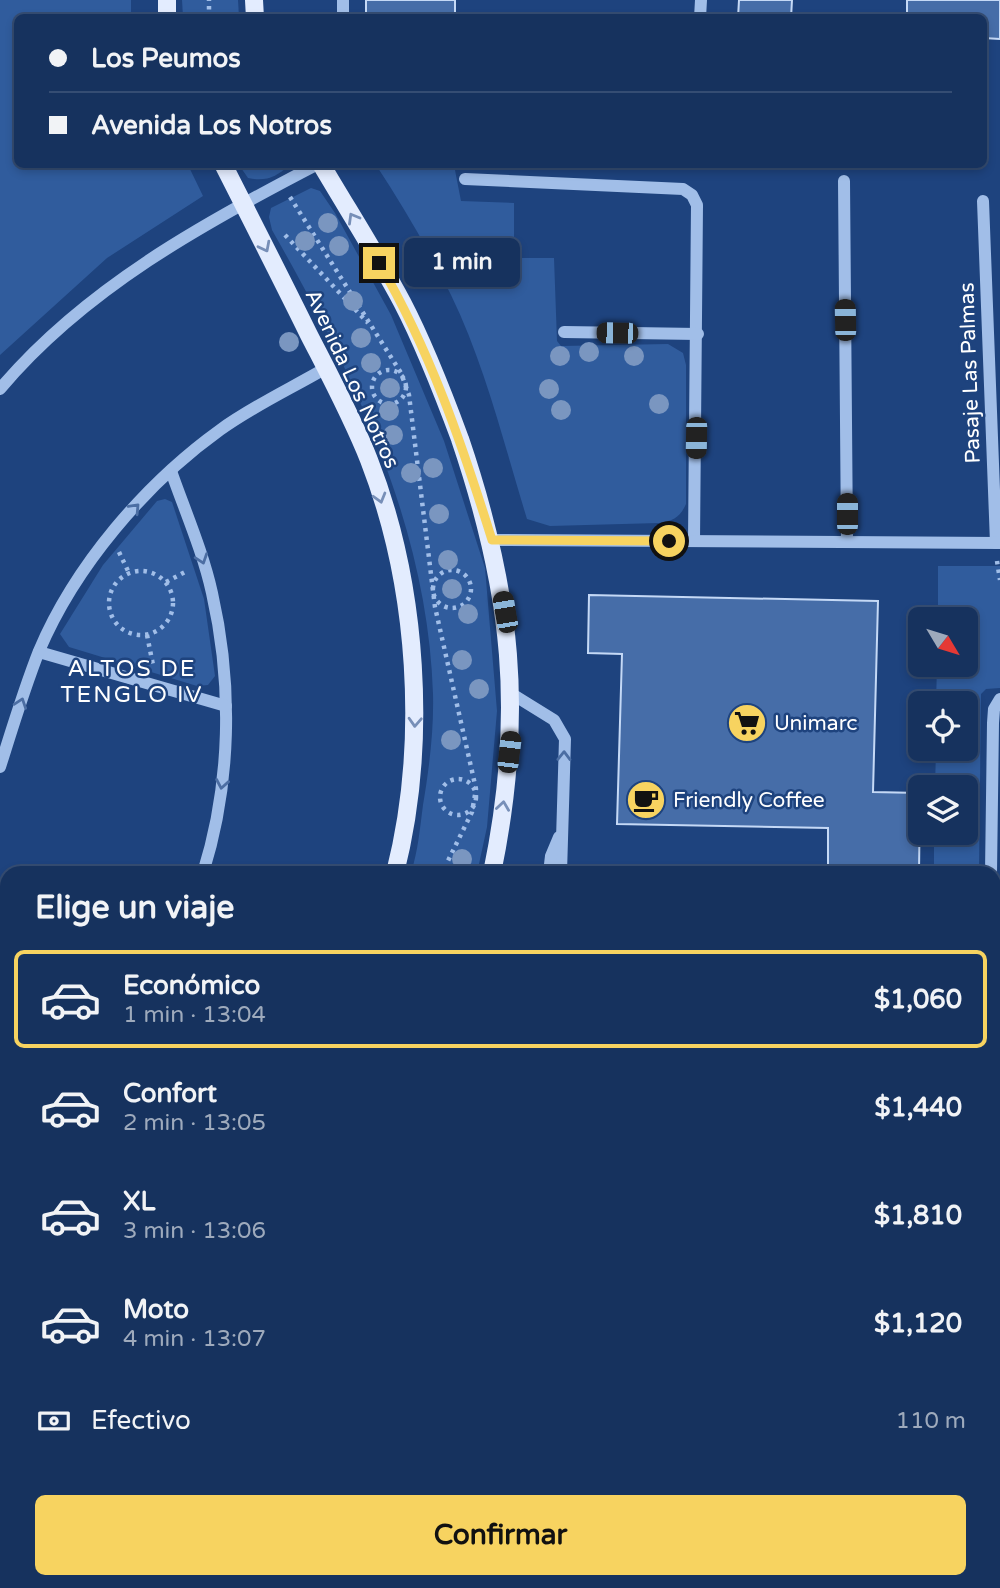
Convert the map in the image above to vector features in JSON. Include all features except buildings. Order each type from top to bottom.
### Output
[{"type":"main road","name":"Avenida Los Notros","points":[[225,168],[326,368],[369,462],[391,534],[406,607],[416,712],[411,780],[396,866]]},
{"type":"main road","points":[[322,168],[419,337],[450,411],[492,540],[505,612],[512,694],[505,791],[493,866]]},
{"type":"street","points":[[0,389],[43,343],[77,313],[165,251],[243,204],[312,168]]},
{"type":"street","points":[[465,179],[683,189],[692,195],[697,205],[698,334],[694,541]]},
{"type":"street","points":[[844,181],[847,542]]},
{"type":"street","name":"Pasaje Las Palmas","points":[[983,201],[998,543]]},
{"type":"street","points":[[564,331],[698,334]]},
{"type":"street","points":[[0,767],[39,652],[66,599],[130,514],[171,471],[244,414],[326,368]]},
{"type":"street","points":[[171,471],[212,593],[226,706],[226,766],[205,866]]},
{"type":"street","points":[[492,540],[998,543]]},
{"type":"street","points":[[39,652],[226,706]]},
{"type":"street","points":[[512,694],[554,720],[565,739],[561,866]]},
{"type":"street","points":[[990,866],[993,723],[994,709],[1000,699]]},
{"type":"street","points":[[550,866],[555,845],[561,835]]},
{"type":"path","points":[[284,234],[376,331]]},
{"type":"path","points":[[396,371],[402,376],[406,392],[402,399],[387,405],[374,396],[372,387],[380,373],[396,371]]},
{"type":"path","points":[[444,570],[461,571],[471,585],[471,593],[460,606],[443,606],[436,600],[433,583],[444,570]]},
{"type":"path","points":[[139,571],[158,576],[166,582],[174,603],[166,624],[147,635],[126,632],[111,617],[109,607],[113,586],[120,578],[139,571]]},
{"type":"path","points":[[147,635],[157,686]]},
{"type":"path","points":[[455,778],[464,779],[476,791],[472,808],[457,815],[442,807],[439,798],[446,782],[455,778]]},
{"type":"shaded area","points":[[0,0],[131,0],[131,14],[14,14],[14,168],[189,168],[203,196],[107,258],[0,355]]},
{"type":"shaded area","points":[[182,0],[238,0],[239,14],[183,14]]},
{"type":"shaded area","points":[[241,168],[286,168],[265,179],[248,178]]},
{"type":"shaded area","points":[[378,168],[455,168],[461,201],[514,203],[514,258],[554,258],[557,341],[561,346],[668,344],[683,353],[686,365],[686,504],[679,515],[673,520],[659,523],[550,526],[527,519],[474,349],[451,295],[406,212]]},
{"type":"shaded area","points":[[311,188],[320,191],[335,213],[391,315],[444,441],[485,568],[497,711],[487,827],[479,866],[413,866],[429,764],[433,694],[428,632],[417,571],[381,453],[331,339],[272,230],[269,217],[271,208]]},
{"type":"shaded area","points":[[165,499],[172,502],[204,599],[215,676],[208,685],[197,686],[69,647],[60,634],[103,565],[157,501]]},
{"type":"shaded area","points":[[938,566],[1000,566],[1000,688],[986,689],[981,694],[979,866],[934,866],[934,845],[978,845],[978,775],[935,775],[936,761],[978,761],[978,691],[936,691],[937,677],[978,677],[978,607],[938,607]]},
{"type":"place","name":"Unimarc","points":[[747,723]]},
{"type":"place","name":"Friendly Coffee","points":[[646,800]]},
{"type":"district","name":"ALTOS DE TENGLO IV","points":[[132,682]]},
{"type":"route","points":[[379,263],[402,302],[434,371],[465,454],[492,540],[669,541]]}]
